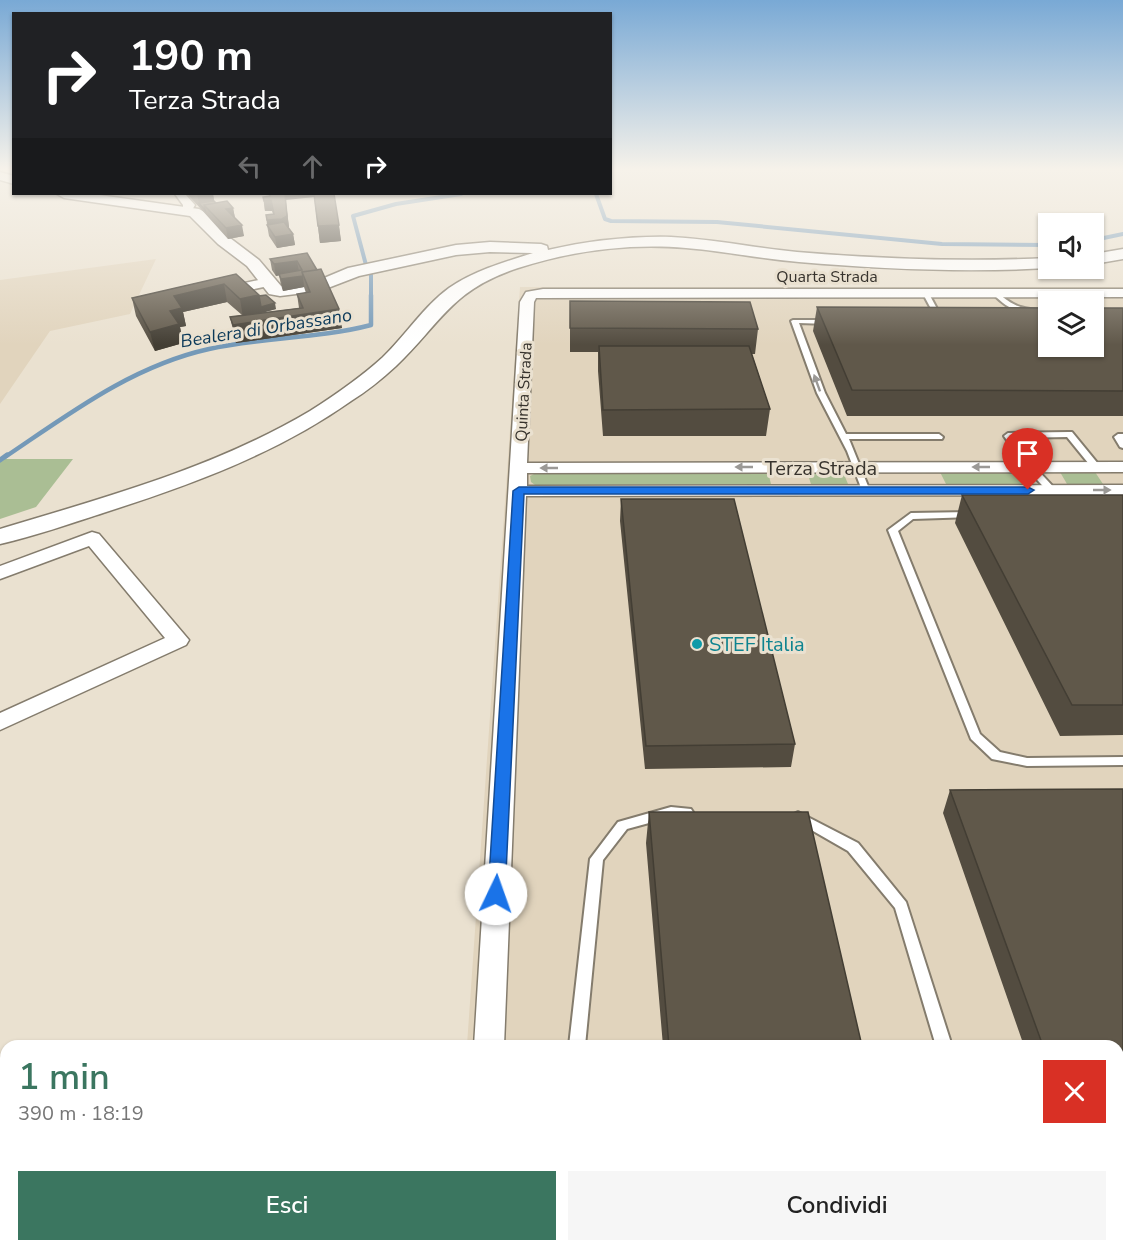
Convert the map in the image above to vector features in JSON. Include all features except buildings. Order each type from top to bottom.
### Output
[{"type":"street","points":[[212,228],[224,241],[253,263],[268,282],[280,291],[326,284],[354,272],[456,250],[476,248],[569,250]]},
{"type":"street","points":[[0,537],[208,468],[284,433],[316,415],[390,360],[448,298],[465,286],[520,262],[569,250],[618,244],[669,242],[872,264],[960,266],[1038,263]]},
{"type":"street","points":[[476,248],[499,256],[502,269]]},
{"type":"street","points":[[1104,257],[1123,254]]},
{"type":"street","points":[[213,294],[268,282]]},
{"type":"street","name":"Quarta Strada","points":[[531,295],[554,293],[925,292],[1038,295]]},
{"type":"street","name":"Quarta Strada","points":[[1104,295],[1123,293]]},
{"type":"street","name":"Quinta Strada","points":[[489,1040],[527,302],[531,295]]},
{"type":"street","name":"Terza Strada","points":[[519,479],[854,459],[1030,467],[1123,467]]},
{"type":"street","name":"Terza Strada","points":[[519,479],[866,491],[1123,490]]},
{"type":"street","points":[[0,573],[92,538],[178,640],[0,722]]},
{"type":"lane","points":[[925,292],[941,325],[930,324]]},
{"type":"lane","points":[[995,293],[1007,305],[1021,313],[1038,312]]},
{"type":"lane","points":[[840,322],[795,321],[821,393],[854,459],[866,491]]},
{"type":"lane","points":[[1068,505],[1030,467],[1008,436],[1069,434],[1096,467]]},
{"type":"lane","points":[[842,436],[939,437]]},
{"type":"lane","points":[[1123,437],[1118,437],[1123,446]]},
{"type":"lane","points":[[975,515],[920,515],[899,523],[893,530],[975,736],[996,756],[1027,762],[1123,761]]},
{"type":"lane","points":[[578,1040],[597,859],[623,825],[671,812],[705,813]]},
{"type":"lane","points":[[784,816],[795,816],[853,847],[901,906],[942,1040]]},
{"type":"shaded area","points":[[156,259],[130,314],[50,331],[0,404],[0,280]]},
{"type":"shaded area","points":[[520,287],[1123,287],[1123,1040],[467,1040]]},
{"type":"green space","points":[[0,459],[73,459],[36,507],[0,519]]},
{"type":"green space","points":[[768,472],[771,484],[535,485],[531,482],[530,476],[536,473]]},
{"type":"green space","points":[[807,472],[843,472],[848,484],[811,484]]},
{"type":"green space","points":[[940,472],[1020,472],[1027,484],[946,484]]},
{"type":"green space","points":[[1060,472],[1095,472],[1103,484],[1067,484]]},
{"type":"waterway","name":"Bealera di Orbassano","points":[[356,228],[366,265]]},
{"type":"waterway","points":[[782,228],[942,244],[1038,245]]},
{"type":"waterway","points":[[1104,238],[1123,234]]},
{"type":"waterway","name":"Bealera di Orbassano","points":[[5,457],[102,393],[127,379],[181,357],[229,345],[331,333],[371,325],[371,275]]},
{"type":"waterway","name":"Bealera di Orbassano","points":[[0,460],[7,455]]},
{"type":"place","name":"STEF Italia","points":[[697,644]]},
{"type":"route","points":[[496,894],[519,491],[1028,490]]}]
